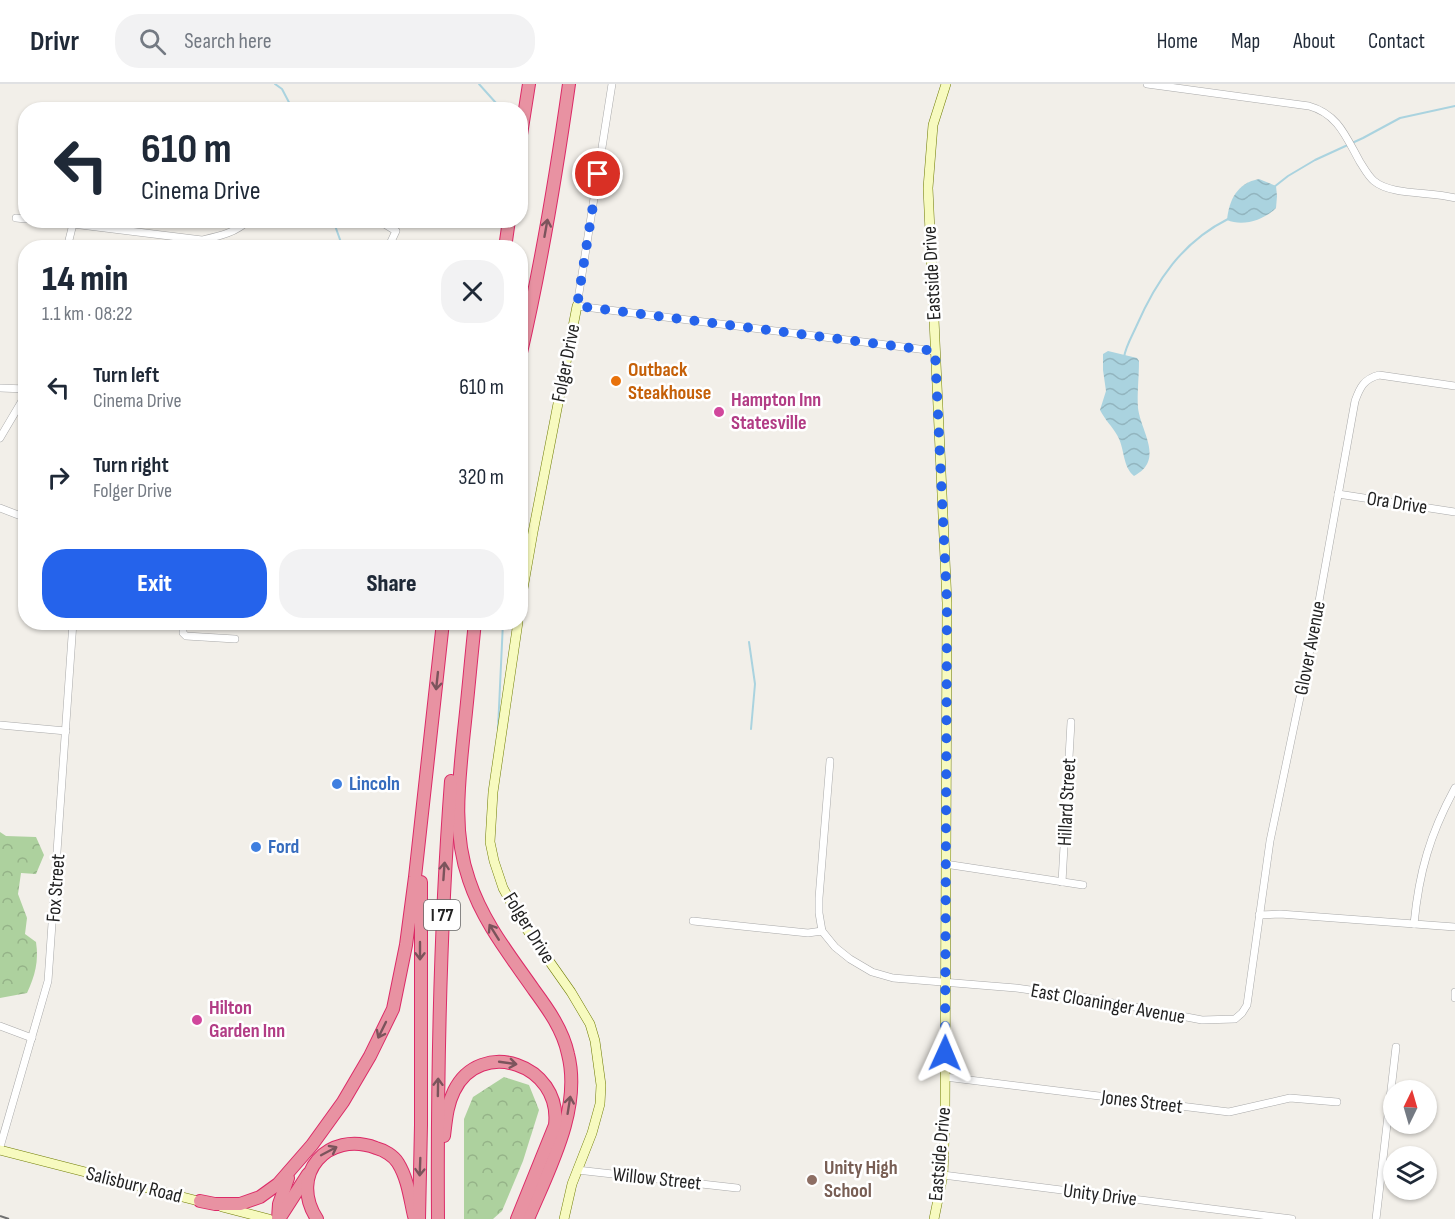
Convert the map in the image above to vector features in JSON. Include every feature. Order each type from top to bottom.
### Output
[{"type":"highway","points":[[526,102],[529,84]]},
{"type":"highway","points":[[528,322],[560,151],[569,84]]},
{"type":"highway","name":"I 77","points":[[417,1219],[421,1125],[420,942],[423,809],[442,630]]},
{"type":"highway","points":[[473,630],[459,785],[459,840],[469,880],[485,918],[560,1030],[568,1053],[572,1077],[571,1102],[565,1125],[528,1219]]},
{"type":"highway","name":"I 77","points":[[438,1214],[439,991],[444,874],[453,761],[473,630]]},
{"type":"highway","points":[[200,1201],[215,1204],[240,1204],[260,1197],[278,1185],[343,1102],[370,1056],[393,1009],[406,945],[423,809]]},
{"type":"highway","points":[[438,1214],[448,1105],[455,1089],[466,1075],[481,1066],[498,1062],[515,1064],[531,1070],[544,1082],[553,1097],[556,1116],[553,1134],[518,1219]]},
{"type":"highway","points":[[279,1219],[320,1156],[332,1147],[347,1144],[366,1144],[383,1150],[398,1162],[406,1179],[417,1219]]},
{"type":"highway","points":[[279,1219],[281,1195],[292,1168]]},
{"type":"highway","points":[[311,1168],[308,1198],[311,1210],[317,1219]]},
{"type":"street","name":"Folger Drive","points":[[528,560],[577,306],[612,84]]},
{"type":"street","name":"Eastside Drive","points":[[934,1219],[943,1175],[947,603],[928,188],[933,125],[946,84]]},
{"type":"street","points":[[1147,84],[1321,109],[1340,127],[1366,171],[1383,187],[1455,198]]},
{"type":"street","points":[[105,228],[202,240],[224,236],[240,228]]},
{"type":"street","points":[[391,228],[396,231],[392,240]]},
{"type":"street","points":[[577,306],[935,351]]},
{"type":"street","name":"Glover Avenue","points":[[1259,915],[1270,841],[1291,749],[1355,401],[1365,381],[1379,375],[1455,386]]},
{"type":"street","points":[[0,388],[18,389]]},
{"type":"street","points":[[0,438],[18,408]]},
{"type":"street","name":"Ora Drive","points":[[1338,494],[1455,512]]},
{"type":"street","points":[[0,508],[18,515]]},
{"type":"street","name":"Fox Street","points":[[0,1149],[48,981],[72,630]]},
{"type":"street","points":[[183,630],[186,636],[235,639]]},
{"type":"street","name":"Folger Drive","points":[[517,630],[493,792],[490,842],[503,888],[521,921],[581,1007],[590,1024],[595,1041],[601,1085],[600,1104],[592,1133],[572,1184],[564,1219]]},
{"type":"street","name":"Hillard Street","points":[[1062,882],[1071,722]]},
{"type":"street","points":[[0,725],[66,731]]},
{"type":"street","points":[[693,921],[808,933],[822,931],[819,898],[830,761]]},
{"type":"street","points":[[1414,924],[1418,887],[1426,851],[1440,816],[1455,788]]},
{"type":"street","points":[[945,864],[1083,885]]},
{"type":"street","points":[[1259,915],[1280,914],[1455,927]]},
{"type":"street","name":"East Cloaninger Avenue","points":[[822,931],[835,947],[850,959],[872,972],[893,978],[1017,988],[1087,998],[1202,1020],[1235,1019],[1247,1005],[1259,915]]},
{"type":"street","points":[[1455,992],[1455,998]]},
{"type":"street","points":[[0,1026],[32,1038]]},
{"type":"street","points":[[1376,1219],[1396,1047]]},
{"type":"street","name":"Jones Street","points":[[945,1077],[1216,1111],[1239,1111],[1290,1098],[1337,1102]]},
{"type":"street","name":"Salisbury Road","points":[[0,1149],[269,1219]]},
{"type":"street","name":"Willow Street","points":[[577,1170],[737,1188]]},
{"type":"street","name":"Unity Drive","points":[[943,1175],[1292,1219]]},
{"type":"street","points":[[1222,1219],[1224,1210]]},
{"type":"green space","points":[[0,832],[6,836],[36,837],[44,855],[36,874],[21,873],[18,894],[27,918],[25,934],[36,942],[37,962],[34,974],[27,993],[0,998]]},
{"type":"green space","points":[[504,1077],[529,1085],[539,1110],[523,1161],[502,1211],[493,1219],[464,1219],[464,1119],[473,1097]]},
{"type":"water","points":[[1259,179],[1276,186],[1276,208],[1266,216],[1253,221],[1240,223],[1227,220],[1232,199],[1240,188]]},
{"type":"water","points":[[1108,351],[1137,358],[1139,361],[1138,408],[1150,454],[1143,469],[1134,476],[1127,467],[1117,435],[1100,410],[1106,391],[1103,354]]},
{"type":"waterway","points":[[275,84],[282,89],[289,102]]},
{"type":"waterway","points":[[479,84],[495,102]]},
{"type":"waterway","points":[[1274,187],[1315,160],[1400,118],[1455,106]]},
{"type":"waterway","points":[[1124,357],[1152,294],[1172,264],[1197,239],[1228,219]]},
{"type":"waterway","points":[[336,228],[340,240]]},
{"type":"waterway","points":[[498,729],[503,630]]},
{"type":"waterway","points":[[749,642],[755,684],[751,729]]},
{"type":"railway","points":[[0,1216],[9,1219]]},
{"type":"place","name":"Outback Steakhouse","points":[[616,381]]},
{"type":"place","name":"Hampton Inn Statesville","points":[[719,412]]},
{"type":"place","name":"Lincoln","points":[[337,784]]},
{"type":"place","name":"Ford","points":[[256,847]]},
{"type":"place","name":"Hilton Garden Inn","points":[[197,1020]]},
{"type":"place","name":"Unity High School","points":[[812,1180]]},
{"type":"route","points":[[598,174],[577,306],[935,351],[947,603],[945,1053]]}]
